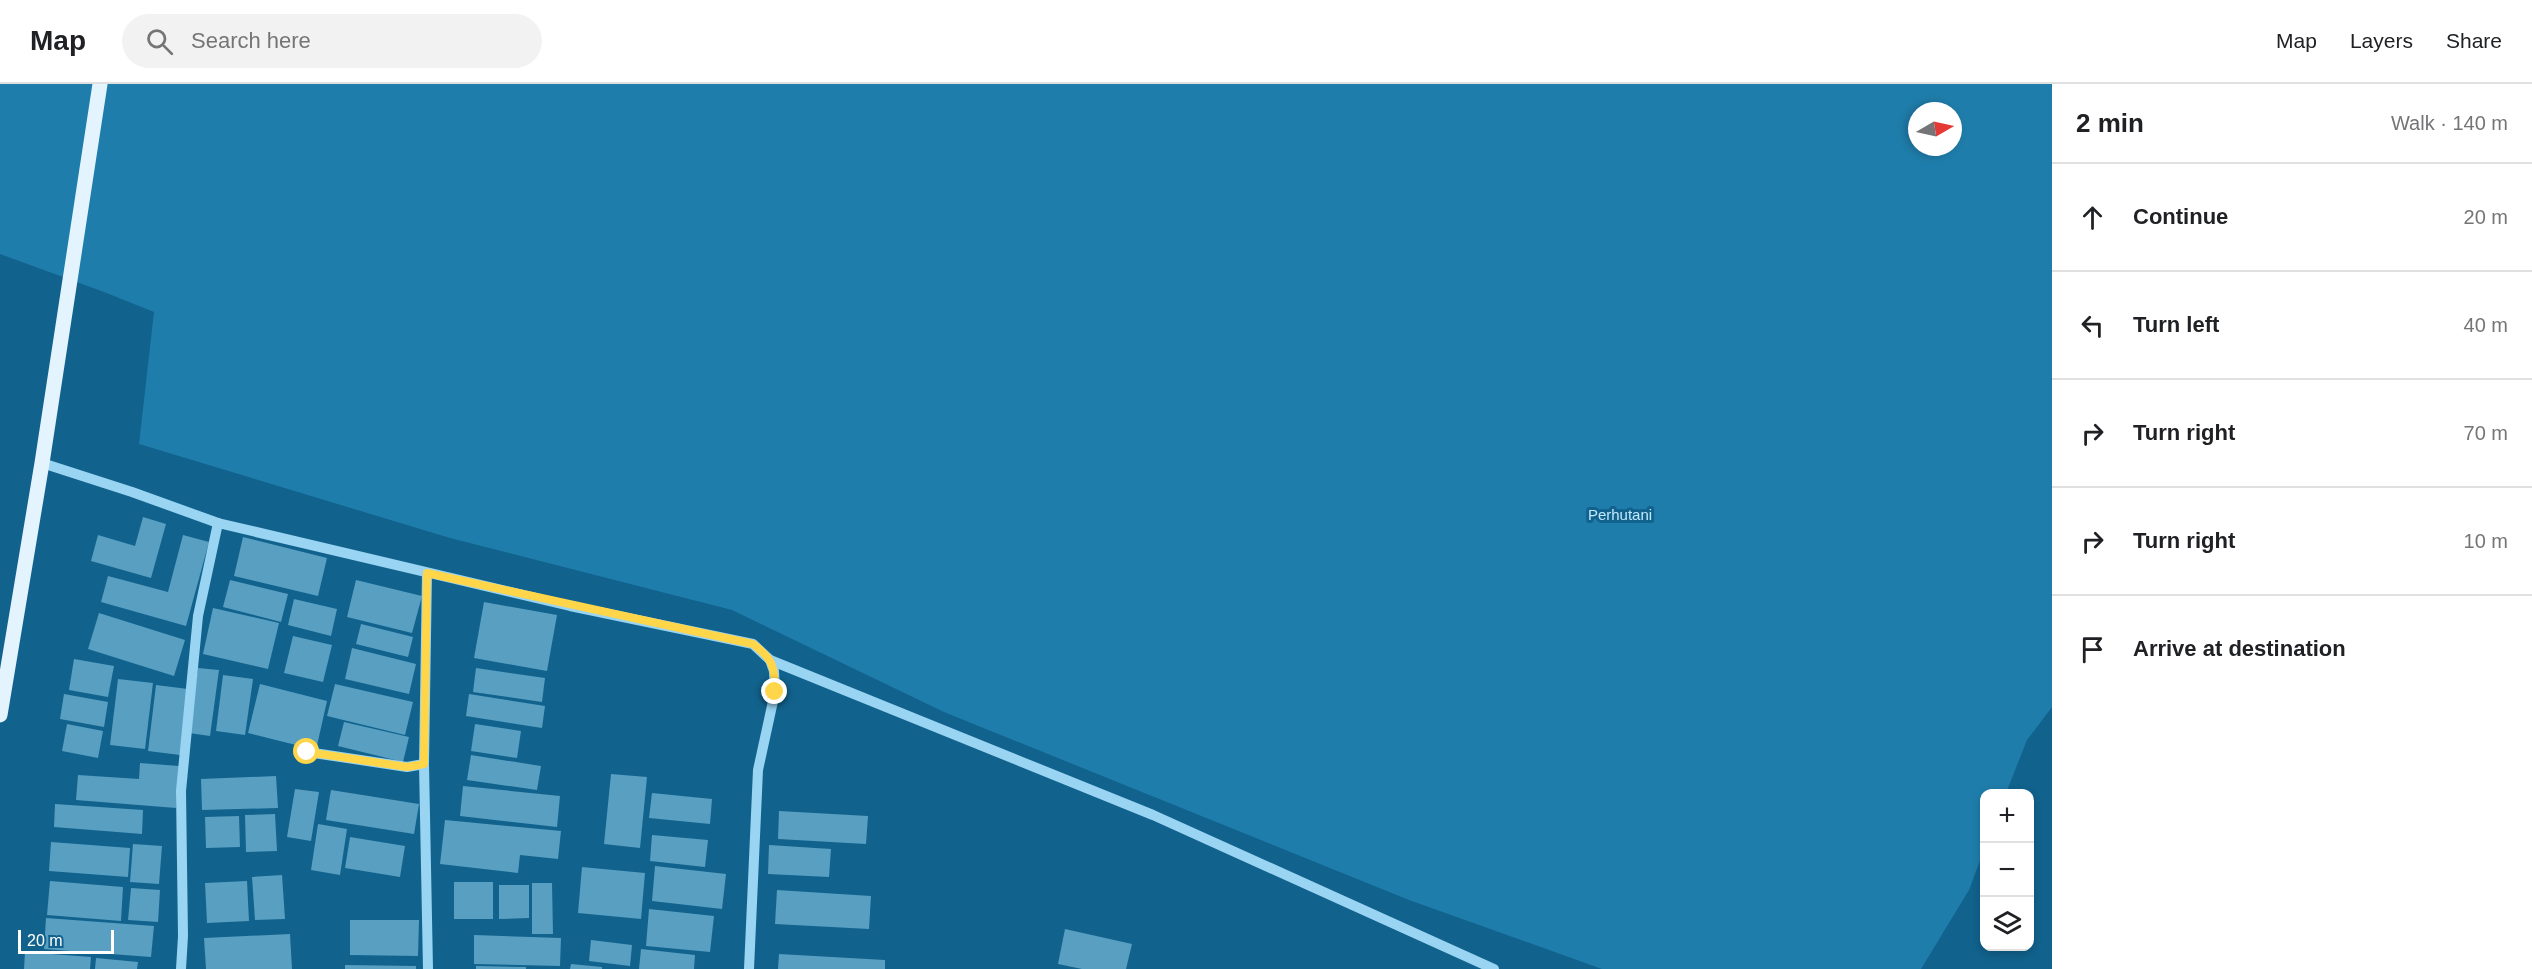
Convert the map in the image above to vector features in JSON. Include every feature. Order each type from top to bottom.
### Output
[{"type":"main road","points":[[0,715],[42,463],[100,84]]},
{"type":"street","points":[[42,463],[218,523],[427,573],[753,644],[771,660],[1153,815],[1494,969]]},
{"type":"street","points":[[181,969],[183,936],[182,791],[198,616],[218,523]]},
{"type":"street","points":[[427,573],[424,764],[428,969]]},
{"type":"street","points":[[749,969],[758,770],[775,692],[771,660]]},
{"type":"street","points":[[307,752],[398,766],[424,764]]},
{"type":"green space","name":"Perhutani","points":[[0,84],[2052,84],[2052,707],[2027,740],[2008,789],[1980,789],[1980,861],[1969,890],[1921,969],[1602,969],[1409,900],[944,712],[732,610],[450,538],[139,444],[154,312],[0,254]]},
{"type":"building","points":[[143,517],[166,524],[151,578],[91,561],[98,535],[135,546]]},
{"type":"building","points":[[183,535],[209,542],[186,626],[101,602],[108,576],[168,592]]},
{"type":"building","points":[[243,537],[327,558],[318,596],[234,576]]},
{"type":"building","points":[[230,580],[288,594],[281,622],[223,607]]},
{"type":"building","points":[[356,580],[422,596],[412,633],[347,617]]},
{"type":"building","points":[[294,599],[337,609],[331,636],[288,625]]},
{"type":"building","points":[[484,602],[557,615],[547,671],[474,658]]},
{"type":"building","points":[[213,608],[279,623],[268,669],[203,654]]},
{"type":"building","points":[[99,613],[185,640],[174,676],[88,649]]},
{"type":"building","points":[[361,624],[413,637],[408,657],[356,644]]},
{"type":"building","points":[[293,636],[332,645],[323,682],[284,673]]},
{"type":"building","points":[[352,648],[416,664],[409,694],[345,679]]},
{"type":"building","points":[[74,659],[114,666],[108,697],[69,690]]},
{"type":"building","points":[[198,668],[219,670],[210,736],[189,733]]},
{"type":"building","points":[[476,668],[545,678],[542,702],[473,692]]},
{"type":"building","points":[[223,675],[253,679],[245,735],[216,731]]},
{"type":"building","points":[[118,679],[153,683],[145,749],[110,745]]},
{"type":"building","points":[[260,684],[327,701],[316,750],[248,733]]},
{"type":"building","points":[[335,684],[413,702],[405,735],[327,716]]},
{"type":"building","points":[[156,685],[188,689],[180,755],[148,751]]},
{"type":"building","points":[[64,694],[108,702],[104,727],[60,719]]},
{"type":"building","points":[[469,694],[545,706],[542,728],[466,716]]},
{"type":"building","points":[[344,722],[409,737],[403,762],[338,746]]},
{"type":"building","points":[[67,724],[103,731],[98,758],[62,751]]},
{"type":"building","points":[[475,724],[521,731],[517,758],[471,751]]},
{"type":"building","points":[[471,755],[541,766],[537,790],[467,780]]},
{"type":"building","points":[[140,763],[179,766],[176,808],[76,800],[78,775],[139,779]]},
{"type":"building","points":[[611,774],[647,777],[640,848],[604,844]]},
{"type":"building","points":[[276,776],[278,808],[202,810],[201,779]]},
{"type":"building","points":[[463,786],[560,796],[557,827],[460,816]]},
{"type":"building","points":[[295,789],[319,792],[311,841],[287,837]]},
{"type":"building","points":[[331,790],[419,804],[414,834],[326,820]]},
{"type":"building","points":[[652,793],[712,799],[710,824],[649,818]]},
{"type":"building","points":[[55,804],[143,810],[142,834],[54,827]]},
{"type":"building","points":[[779,811],[868,816],[866,844],[778,839]]},
{"type":"building","points":[[275,814],[277,851],[246,852],[245,815]]},
{"type":"building","points":[[239,816],[240,847],[206,848],[205,817]]},
{"type":"building","points":[[445,820],[561,831],[558,859],[520,855],[518,873],[440,864]]},
{"type":"building","points":[[318,824],[347,829],[340,875],[311,870]]},
{"type":"building","points":[[652,835],[708,840],[705,867],[650,861]]},
{"type":"building","points":[[350,837],[405,846],[400,877],[345,868]]},
{"type":"building","points":[[51,842],[130,848],[128,877],[49,871]]},
{"type":"building","points":[[133,844],[162,846],[159,884],[130,882]]},
{"type":"building","points":[[769,845],[831,849],[829,877],[768,874]]},
{"type":"building","points":[[655,866],[726,874],[722,909],[652,901]]},
{"type":"building","points":[[582,867],[645,873],[641,919],[578,913]]},
{"type":"building","points":[[282,875],[285,919],[255,920],[252,877]]},
{"type":"building","points":[[50,881],[123,887],[121,921],[47,915]]},
{"type":"building","points":[[247,881],[249,921],[207,923],[205,883]]},
{"type":"building","points":[[454,882],[493,882],[493,919],[454,919]]},
{"type":"building","points":[[532,883],[552,883],[553,934],[532,934]]},
{"type":"building","points":[[499,885],[529,885],[529,918],[499,919]]},
{"type":"building","points":[[131,888],[160,890],[158,922],[128,920]]},
{"type":"building","points":[[777,890],[871,896],[869,929],[775,924]]},
{"type":"building","points":[[649,909],[714,916],[710,952],[646,946]]},
{"type":"building","points":[[46,918],[154,926],[151,957],[44,949]]},
{"type":"building","points":[[350,920],[419,920],[418,956],[350,955]]},
{"type":"building","points":[[1065,929],[1132,944],[1126,969],[1082,969],[1058,964]]},
{"type":"building","points":[[290,934],[292,969],[206,969],[204,938]]},
{"type":"building","points":[[474,935],[561,938],[560,966],[474,964]]},
{"type":"building","points":[[591,940],[632,945],[630,966],[589,961]]},
{"type":"building","points":[[641,949],[695,955],[694,969],[639,969]]},
{"type":"building","points":[[25,952],[91,957],[90,969],[24,969]]},
{"type":"building","points":[[779,954],[885,960],[885,969],[778,969]]},
{"type":"building","points":[[96,958],[138,962],[137,969],[95,969]]},
{"type":"building","points":[[571,964],[602,967],[602,969],[570,969]]},
{"type":"building","points":[[345,965],[416,966],[416,969],[345,969]]},
{"type":"building","points":[[476,966],[526,967],[526,969],[476,969]]},
{"type":"route","points":[[307,752],[407,767],[424,764],[427,573],[570,606],[753,644],[771,660],[775,692]]}]
